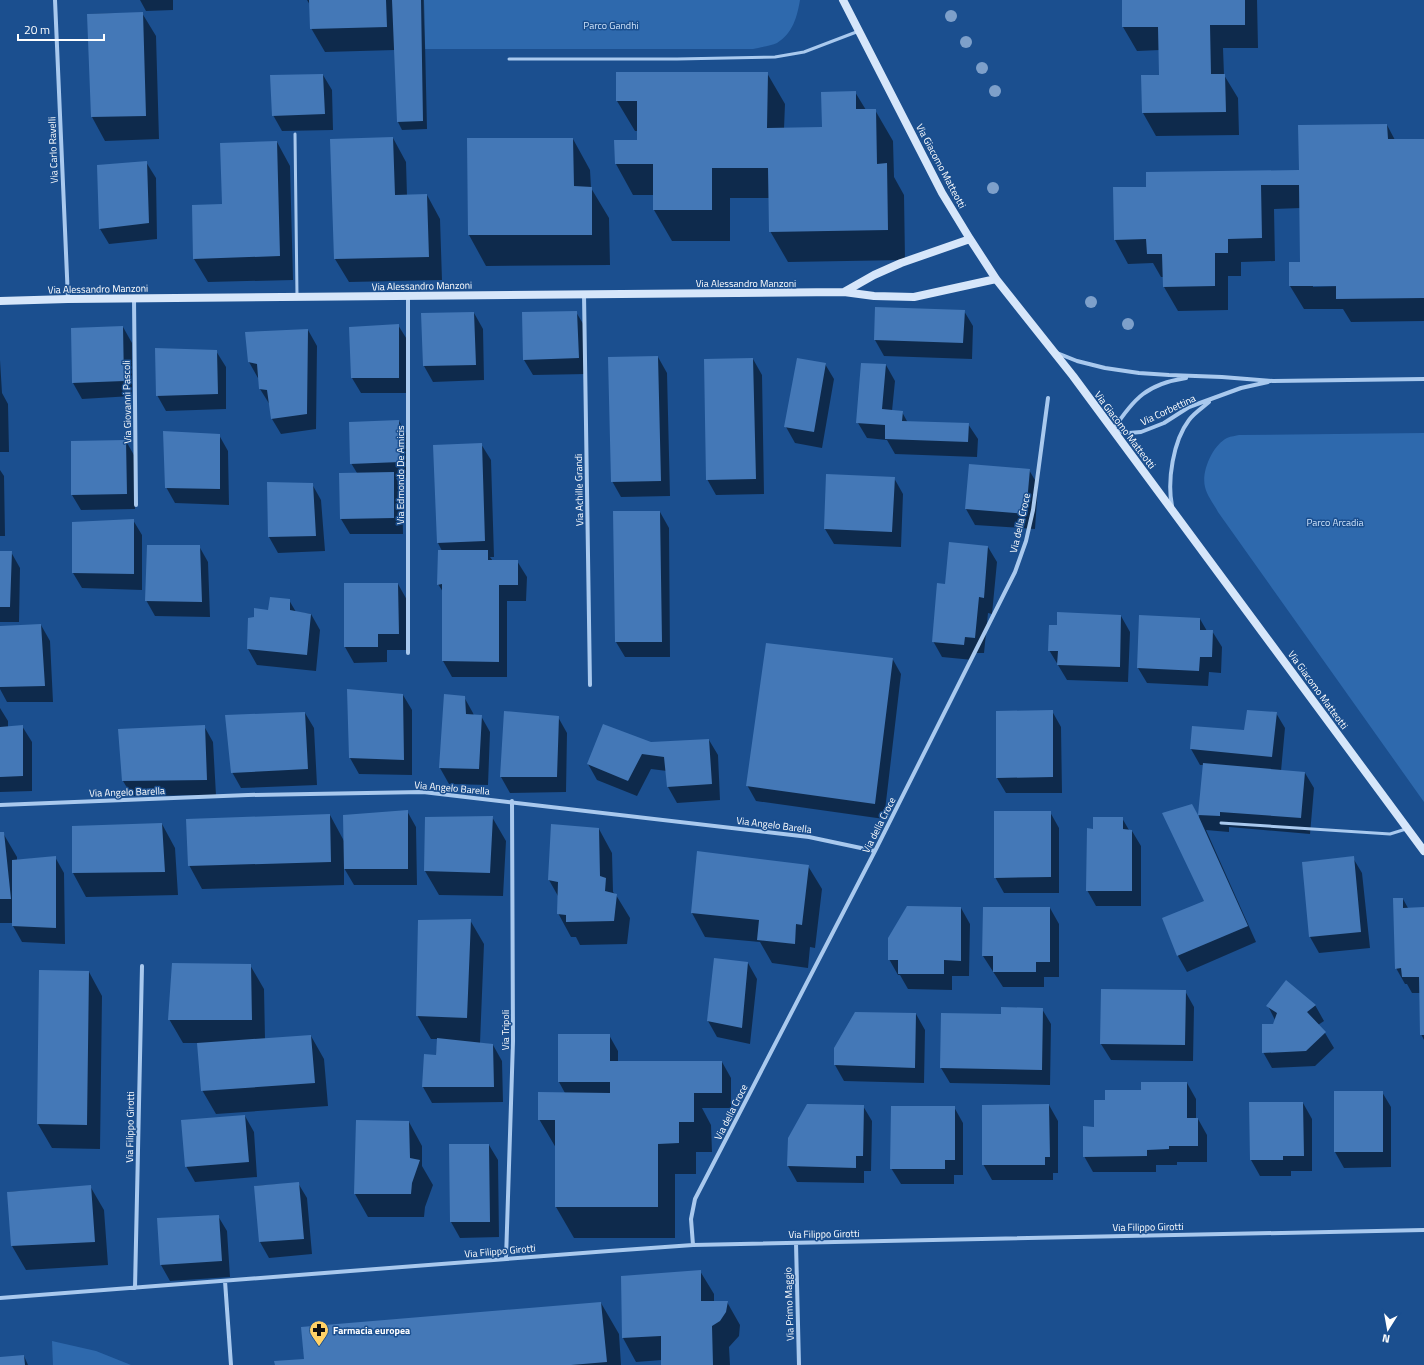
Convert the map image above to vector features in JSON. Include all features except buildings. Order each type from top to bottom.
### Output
[{"type":"street","name":"Via Carlo Ravelli","points":[[55,0],[68,299]]},
{"type":"street","name":"Via Giacomo Matteotti","points":[[843,0],[942,193],[996,279],[1053,351],[1173,510],[1424,851]]},
{"type":"street","points":[[844,292],[874,274],[900,263],[970,239]]},
{"type":"street","name":"Via Alessandro Manzoni","points":[[0,300],[844,292],[874,296],[914,297],[996,279]]},
{"type":"street","name":"Via Achille Grandi","points":[[584,294],[590,685]]},
{"type":"street","name":"Via Edmondo De Amicis","points":[[408,296],[408,653]]},
{"type":"street","name":"Via Giovanni Pascoli","points":[[134,298],[136,505]]},
{"type":"street","name":"Via Corbettina","points":[[1053,351],[1077,361],[1105,368],[1138,373],[1273,381],[1424,379]]},
{"type":"street","name":"Via Corbettina","points":[[1196,376],[1169,380],[1154,387],[1137,398],[1113,430],[1129,433],[1152,429],[1189,407],[1241,388],[1273,381]]},
{"type":"street","name":"Via della Croce","points":[[693,1245],[691,1218],[695,1199],[875,851],[1015,572],[1026,541],[1032,510],[1048,398]]},
{"type":"street","name":"Via Corbettina","points":[[1173,510],[1169,494],[1175,451],[1188,422],[1213,399]]},
{"type":"street","name":"Via Angelo Barella","points":[[0,805],[248,795],[423,792],[512,801],[809,837],[875,851]]},
{"type":"street","name":"Via Tripoli","points":[[506,1259],[513,1041],[512,801]]},
{"type":"street","name":"Via Filippo Girotti","points":[[135,1288],[142,966]]},
{"type":"street","name":"Via Filippo Girotti","points":[[0,1298],[693,1245],[1424,1230]]},
{"type":"street","name":"Via Primo Maggio","points":[[796,1243],[799,1365]]},
{"type":"street","points":[[225,1281],[231,1365]]},
{"type":"lane","points":[[509,59],[677,59],[775,57],[804,52],[859,31]]},
{"type":"lane","points":[[295,134],[297,296]]},
{"type":"lane","points":[[1221,823],[1390,834],[1407,828]]},
{"type":"green space","name":"Parco Gandhi","points":[[423,0],[800,0],[796,18],[787,34],[777,43],[753,49],[425,49]]},
{"type":"green space","name":"Parco Arcadia","points":[[1424,433],[1424,802],[1218,512],[1207,494],[1204,481],[1209,459],[1213,452],[1222,441],[1232,436]]},
{"type":"green space","points":[[52,1341],[96,1351],[131,1365],[53,1365]]},
{"type":"place","name":"Farmacia europea","points":[[319,1347]]}]
